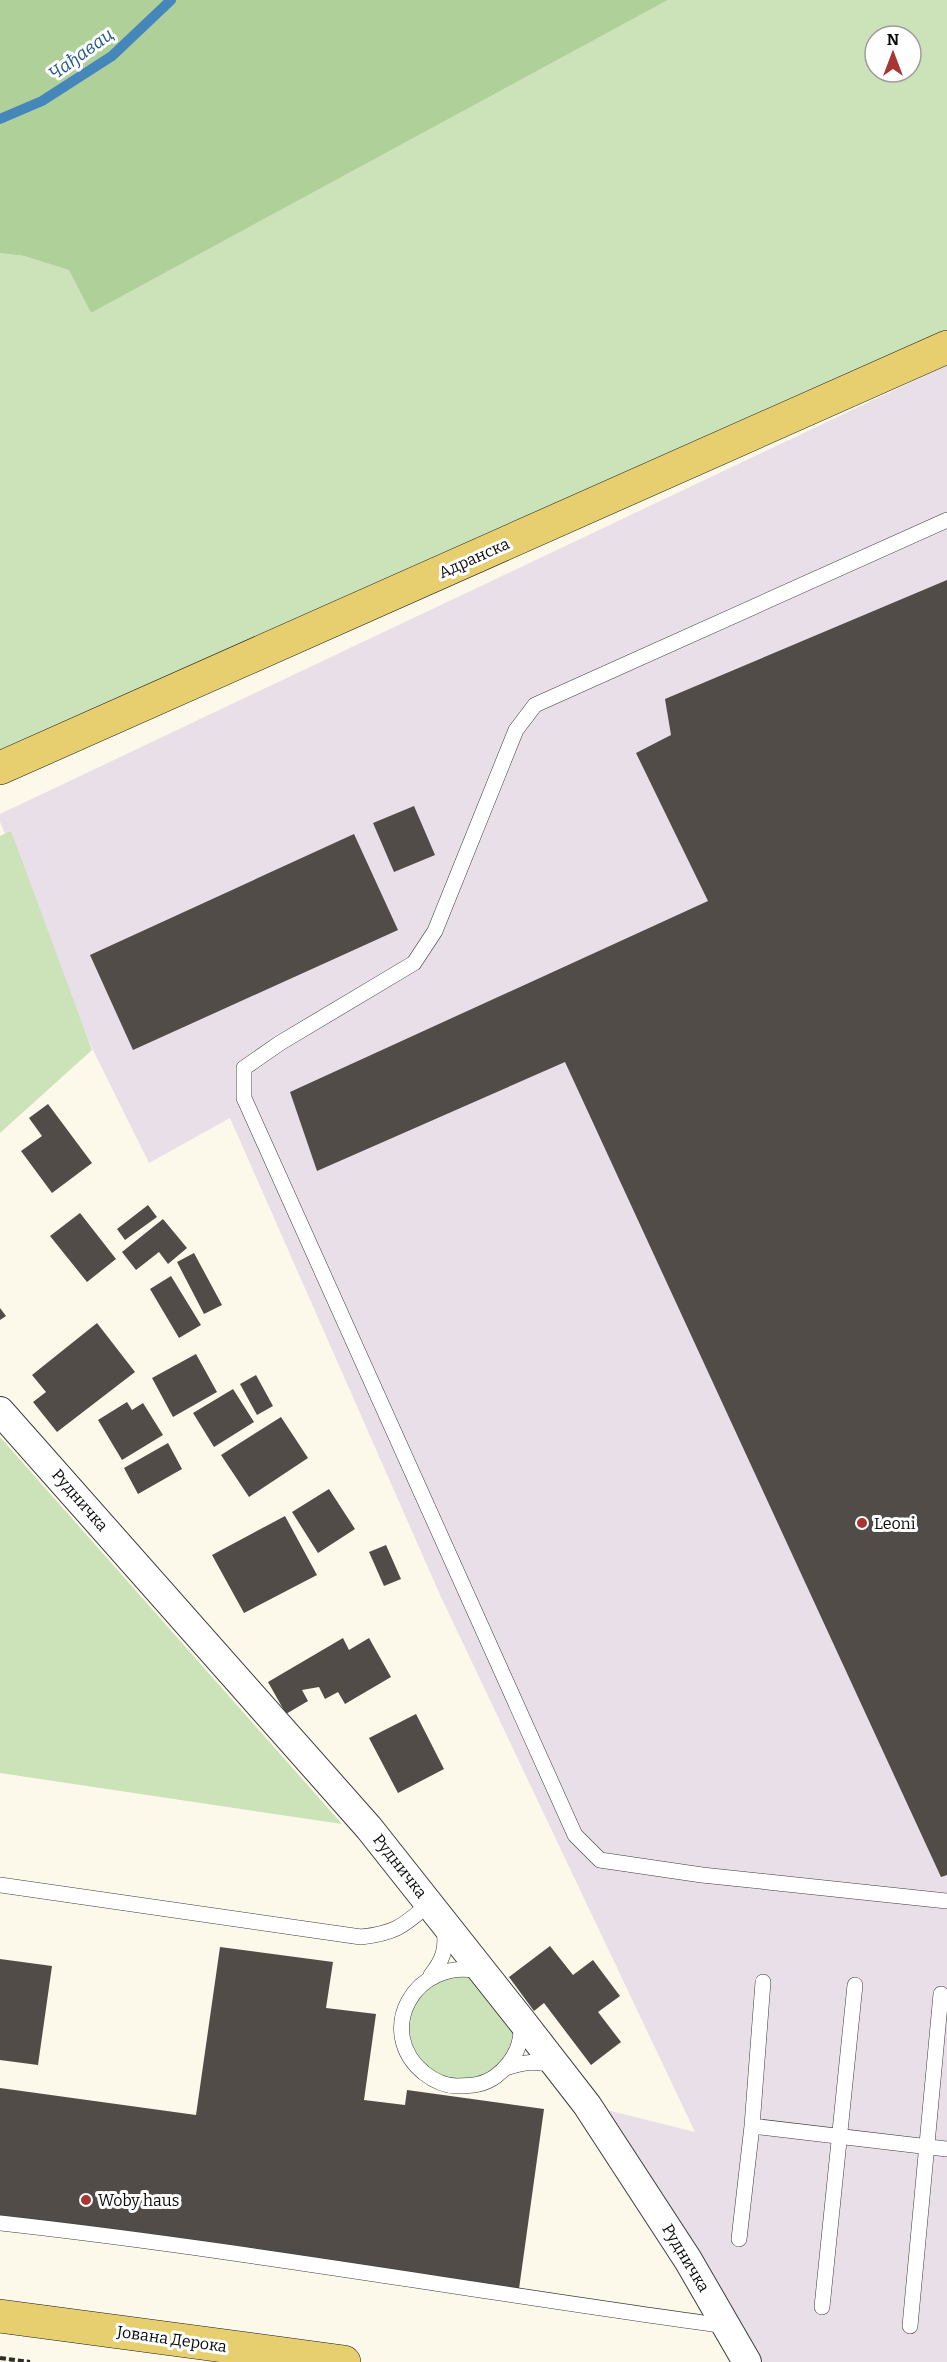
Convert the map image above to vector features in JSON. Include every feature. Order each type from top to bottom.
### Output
[{"type":"main road","name":"Адранска","points":[[0,768],[947,347]]},
{"type":"main road","name":"Јована Дерока","points":[[0,2316],[344,2362]]},
{"type":"street","name":"Рудничка","points":[[0,1411],[369,1828],[483,1971],[587,2104],[682,2250],[747,2362]]},
{"type":"lane","points":[[947,520],[535,705],[516,730],[435,931],[414,963],[280,1043],[244,1068],[244,1098],[574,1835],[600,1860],[702,1875],[947,1901]]},
{"type":"lane","points":[[0,1885],[361,1937],[385,1934],[435,1912],[446,1943],[441,1962],[414,1991],[405,2010],[402,2030],[406,2049],[417,2067],[433,2080],[452,2086],[472,2086],[491,2080],[506,2068],[517,2052],[522,2034],[521,2020]]},
{"type":"lane","points":[[429,1977],[446,1970],[466,1968],[483,1971]]},
{"type":"lane","points":[[739,2239],[752,2126],[763,1982]]},
{"type":"lane","points":[[822,2307],[855,1985]]},
{"type":"lane","points":[[910,2326],[941,1994]]},
{"type":"lane","points":[[506,2068],[524,2062],[540,2062],[558,2067]]},
{"type":"lane","points":[[752,2126],[947,2149]]},
{"type":"lane","points":[[0,2223],[101,2234],[726,2326]]},
{"type":"path","points":[[0,2358],[30,2362]]},
{"type":"shaded area","points":[[947,365],[947,2362],[745,2362],[587,2105],[695,2132],[441,1597],[230,1118],[149,1163],[92,1048],[0,822],[0,814]]},
{"type":"green space","points":[[0,0],[668,0],[91,313],[69,270],[24,256],[0,253]]},
{"type":"green space","points":[[668,0],[947,0],[947,347],[0,764],[0,253],[24,256],[70,270],[91,313]]},
{"type":"green space","points":[[11,831],[92,1050],[0,1133],[0,836]]},
{"type":"green space","points":[[0,1437],[342,1824],[0,1773]]},
{"type":"green space","points":[[466,1968],[521,2020],[506,2068],[452,2086],[406,2049],[405,2009],[414,1991]]},
{"type":"building","name":"Leoni","points":[[947,580],[947,1875],[941,1877],[565,1062],[317,1171],[290,1092],[708,901],[636,753],[671,735],[665,699]]},
{"type":"building","points":[[414,806],[435,855],[394,872],[373,823]]},
{"type":"building","points":[[354,834],[398,930],[133,1050],[90,955]]},
{"type":"building","points":[[48,1104],[92,1163],[52,1193],[21,1151],[42,1136],[29,1118]]},
{"type":"building","points":[[148,1205],[157,1217],[125,1240],[117,1229]]},
{"type":"building","points":[[80,1213],[116,1259],[87,1282],[50,1236]]},
{"type":"building","points":[[163,1219],[187,1248],[168,1264],[159,1252],[136,1270],[122,1252]]},
{"type":"building","points":[[194,1253],[222,1305],[204,1314],[177,1262]]},
{"type":"building","points":[[171,1276],[201,1325],[179,1338],[150,1289]]},
{"type":"building","points":[[0,1308],[6,1316],[0,1320]]},
{"type":"building","points":[[97,1323],[135,1372],[57,1432],[33,1402],[46,1392],[32,1375]]},
{"type":"building","points":[[196,1354],[217,1392],[173,1417],[152,1378]]},
{"type":"building","points":[[256,1375],[273,1406],[257,1415],[240,1384]]},
{"type":"building","points":[[233,1389],[254,1422],[214,1447],[193,1413]]},
{"type":"building","points":[[127,1402],[132,1410],[143,1403],[163,1435],[122,1460],[98,1420]]},
{"type":"building","points":[[281,1417],[308,1458],[249,1497],[221,1455]]},
{"type":"building","points":[[168,1443],[182,1469],[138,1494],[124,1468]]},
{"type":"building","points":[[329,1489],[355,1529],[318,1553],[292,1512]]},
{"type":"building","points":[[285,1516],[317,1575],[244,1613],[212,1555]]},
{"type":"building","points":[[386,1545],[401,1579],[384,1586],[369,1552]]},
{"type":"building","points":[[343,1638],[349,1650],[369,1638],[391,1677],[345,1704],[338,1692],[325,1699],[319,1687],[302,1690],[308,1701],[286,1714],[268,1682]]},
{"type":"building","points":[[416,1714],[444,1769],[398,1793],[369,1738]]},
{"type":"building","points":[[550,1946],[573,1975],[593,1960],[620,1996],[598,2012],[621,2042],[591,2065],[544,2003],[534,2011],[509,1977]]},
{"type":"building","points":[[220,1947],[333,1962],[326,2008],[376,2014],[364,2100],[405,2105],[407,2090],[544,2109],[519,2289],[0,2218],[0,2088],[196,2115]]},
{"type":"building","points":[[0,1959],[52,1966],[38,2065],[0,2060]]},
{"type":"waterway","name":"Чађавац","points":[[0,119],[42,101],[112,56],[171,0]]},
{"type":"place","name":"Leoni","points":[[862,1523]]},
{"type":"place","name":"Woby haus","points":[[86,2200]]}]
